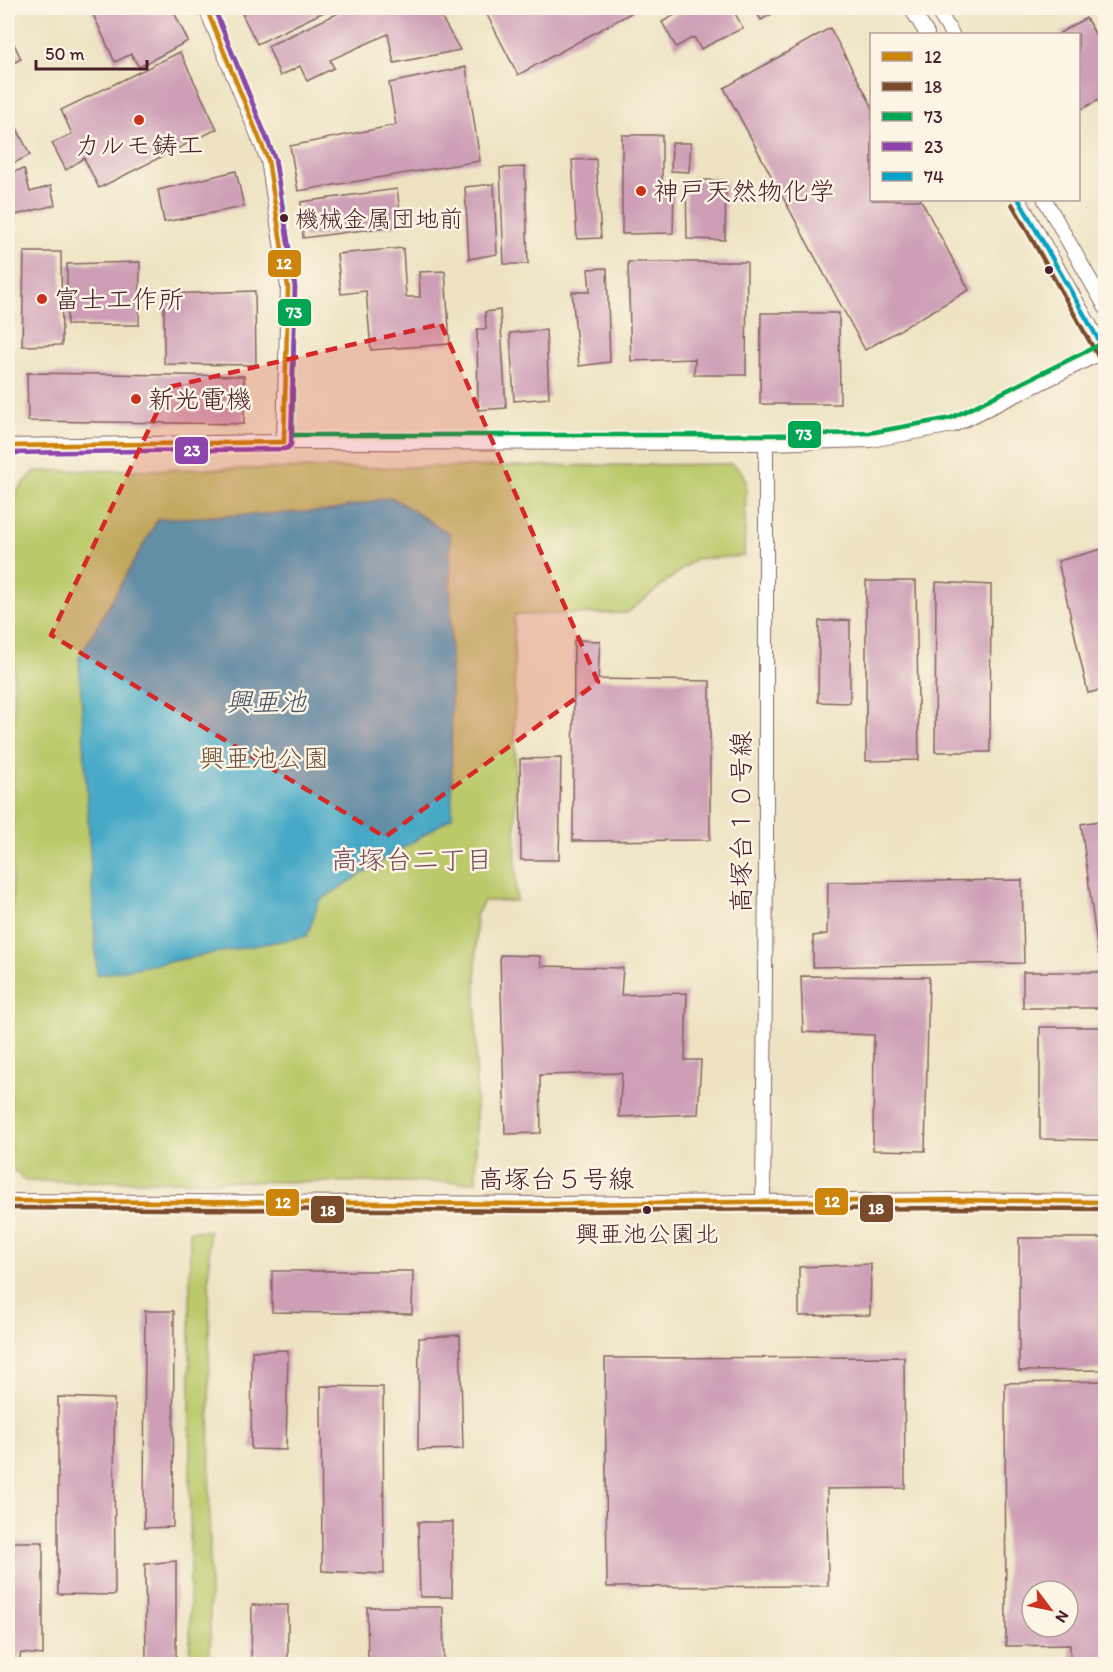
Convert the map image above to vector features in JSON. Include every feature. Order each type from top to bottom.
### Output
[{"type":"street","points":[[206,8],[268,160],[288,287],[284,442]]},
{"type":"street","points":[[911,8],[926,33]]},
{"type":"street","points":[[936,8],[951,33]]},
{"type":"street","points":[[8,446],[284,442],[870,440],[953,425],[1105,352],[1020,201]]},
{"type":"street","points":[[1046,201],[1106,308]]},
{"type":"street","name":"高塚台１０号線","points":[[763,1201],[766,442]]},
{"type":"street","name":"高塚台５号線","points":[[8,1201],[555,1204],[965,1200],[1106,1202]]},
{"type":"highlighted area","points":[[441,324],[598,682],[385,837],[51,635],[169,387]]},
{"type":"green space","name":"興亜池公園","points":[[732,464],[741,471],[746,482],[744,556],[695,559],[627,613],[514,615],[516,901],[484,901],[476,915],[476,1182],[26,1181],[10,1167],[15,493],[35,471]]},
{"type":"green space","points":[[190,1231],[209,1231],[210,1664],[190,1664]]},
{"type":"water","name":"興亜池","points":[[391,497],[450,534],[452,817],[319,901],[307,936],[97,975],[79,658],[158,519],[327,511]]},
{"type":"building","points":[[90,8],[172,8],[188,41],[139,67],[131,54],[115,62]]},
{"type":"building","points":[[257,8],[332,8],[257,44],[242,14]]},
{"type":"building","points":[[349,8],[436,8],[460,50],[394,63],[388,34],[330,60],[334,68],[307,81],[300,66],[280,76],[268,46]]},
{"type":"building","points":[[640,8],[518,75],[484,9]]},
{"type":"building","points":[[687,8],[732,8],[743,28],[701,49],[694,37],[676,47],[662,22]]},
{"type":"building","points":[[754,8],[783,8],[761,20]]},
{"type":"building","points":[[1086,18],[1106,52],[1106,96],[1080,110],[1080,33],[1060,33]]},
{"type":"building","points":[[830,28],[870,102],[870,201],[922,201],[969,290],[865,350],[724,88]]},
{"type":"building","points":[[8,31],[21,59],[8,66]]},
{"type":"building","name":"カルモ鋳工","points":[[180,52],[217,129],[99,188],[84,158],[66,170],[52,143],[72,134],[61,110]]},
{"type":"building","points":[[466,67],[480,161],[298,191],[290,146],[396,125],[389,83]]},
{"type":"building","points":[[10,114],[30,155],[8,166],[8,115]]},
{"type":"building","points":[[622,135],[662,135],[662,187],[674,188],[673,233],[622,234]]},
{"type":"building","points":[[672,143],[691,143],[689,172],[671,171]]},
{"type":"building","points":[[596,159],[601,238],[577,239],[572,160]]},
{"type":"building","points":[[525,167],[528,264],[504,264],[500,168]]},
{"type":"building","points":[[24,169],[30,192],[51,186],[55,205],[8,217],[8,173]]},
{"type":"building","points":[[236,171],[244,207],[164,222],[158,190]]},
{"type":"building","points":[[686,180],[726,180],[725,240],[687,239]]},
{"type":"building","points":[[494,184],[497,254],[469,259],[465,187]]},
{"type":"building","points":[[397,189],[402,225],[303,238],[301,202]]},
{"type":"building","points":[[403,248],[406,297],[420,297],[419,272],[445,271],[450,344],[371,350],[366,291],[341,294],[337,254]]},
{"type":"building","name":"富士工作所","points":[[24,252],[61,252],[62,345],[22,346]]},
{"type":"building","points":[[140,262],[139,325],[67,325],[67,264]]},
{"type":"building","points":[[628,262],[747,262],[746,375],[694,375],[695,359],[631,361]]},
{"type":"building","points":[[607,268],[610,362],[579,366],[572,292],[590,292],[588,269]]},
{"type":"building","points":[[255,291],[256,365],[164,364],[164,294]]},
{"type":"building","points":[[500,310],[506,408],[478,410],[477,329],[486,329],[485,312]]},
{"type":"building","points":[[761,313],[839,313],[840,404],[760,404]]},
{"type":"building","points":[[546,330],[549,398],[514,401],[510,333]]},
{"type":"building","name":"新光電機","points":[[27,373],[244,376],[244,424],[28,421]]},
{"type":"building","points":[[1106,548],[1106,689],[1088,693],[1058,561]]},
{"type":"building","points":[[866,581],[916,581],[919,760],[866,761]]},
{"type":"building","points":[[936,582],[991,585],[990,752],[935,752]]},
{"type":"building","points":[[850,620],[850,703],[818,702],[819,621]]},
{"type":"building","points":[[574,640],[600,641],[598,679],[710,681],[710,840],[573,841]]},
{"type":"building","points":[[561,758],[559,860],[521,860],[520,759]]},
{"type":"building","points":[[1106,820],[1106,953],[1098,954],[1081,824]]},
{"type":"building","points":[[1022,880],[1024,963],[813,967],[813,936],[827,934],[828,882]]},
{"type":"building","points":[[500,955],[540,956],[541,966],[623,968],[621,995],[687,993],[685,1060],[701,1060],[698,1114],[619,1117],[622,1073],[540,1075],[541,1133],[505,1134]]},
{"type":"building","points":[[1023,972],[1106,972],[1106,1008],[1023,1008]]},
{"type":"building","points":[[801,976],[929,977],[925,1151],[873,1150],[874,1035],[803,1032]]},
{"type":"building","points":[[1040,1027],[1106,1027],[1106,1140],[1040,1139]]},
{"type":"building","points":[[1019,1238],[1106,1238],[1106,1370],[1019,1371]]},
{"type":"building","points":[[871,1264],[870,1315],[799,1316],[799,1267]]},
{"type":"building","points":[[272,1271],[413,1271],[412,1314],[272,1312]]},
{"type":"building","points":[[145,1311],[174,1311],[173,1527],[144,1528]]},
{"type":"building","points":[[460,1335],[463,1449],[418,1450],[419,1338]]},
{"type":"building","points":[[288,1350],[286,1450],[251,1449],[252,1351]]},
{"type":"building","points":[[904,1357],[905,1488],[827,1489],[828,1586],[607,1587],[605,1358]]},
{"type":"building","points":[[1106,1381],[1106,1664],[1070,1664],[1070,1645],[1006,1646],[1005,1383]]},
{"type":"building","points":[[321,1386],[383,1387],[384,1574],[322,1571]]},
{"type":"building","points":[[58,1397],[114,1399],[115,1595],[58,1594]]},
{"type":"building","points":[[418,1522],[453,1522],[452,1597],[420,1597]]},
{"type":"building","points":[[8,1542],[43,1542],[43,1655],[21,1653],[18,1664],[8,1664]]},
{"type":"building","points":[[176,1561],[176,1664],[146,1664],[145,1564]]},
{"type":"building","points":[[252,1605],[288,1605],[288,1664],[251,1664]]},
{"type":"building","points":[[367,1607],[443,1607],[444,1664],[368,1664]]},
{"type":"transit line","name":"12","points":[[206,8],[268,160],[288,287],[284,442]]},
{"type":"transit line","name":"73","points":[[214,8],[275,159],[295,287],[292,435],[869,433],[951,418],[1103,343]]},
{"type":"transit line","name":"23","points":[[8,453],[284,449],[291,445],[295,287],[275,159],[214,8]]},
{"type":"transit line","name":"74","points":[[1020,201],[1106,353]]},
{"type":"transit line","name":"18","points":[[1012,204],[1099,358]]},
{"type":"transit line","name":"12","points":[[8,446],[284,442]]},
{"type":"transit line","name":"12","points":[[8,1201],[555,1204],[950,1200],[1106,1202]]},
{"type":"transit line","name":"18","points":[[8,1208],[555,1211],[1106,1209]]},
{"type":"place","name":"カルモ鋳工","points":[[139,120]]},
{"type":"place","name":"神戸天然物化学","points":[[641,191]]},
{"type":"place","name":"機械金属団地前","points":[[284,218]]},
{"type":"place","name":"富士工作所","points":[[42,299]]},
{"type":"place","name":"新光電機","points":[[136,399]]},
{"type":"place","name":"興亜池公園北","points":[[647,1210]]},
{"type":"district","name":"高塚台二丁目","points":[[412,860]]}]
